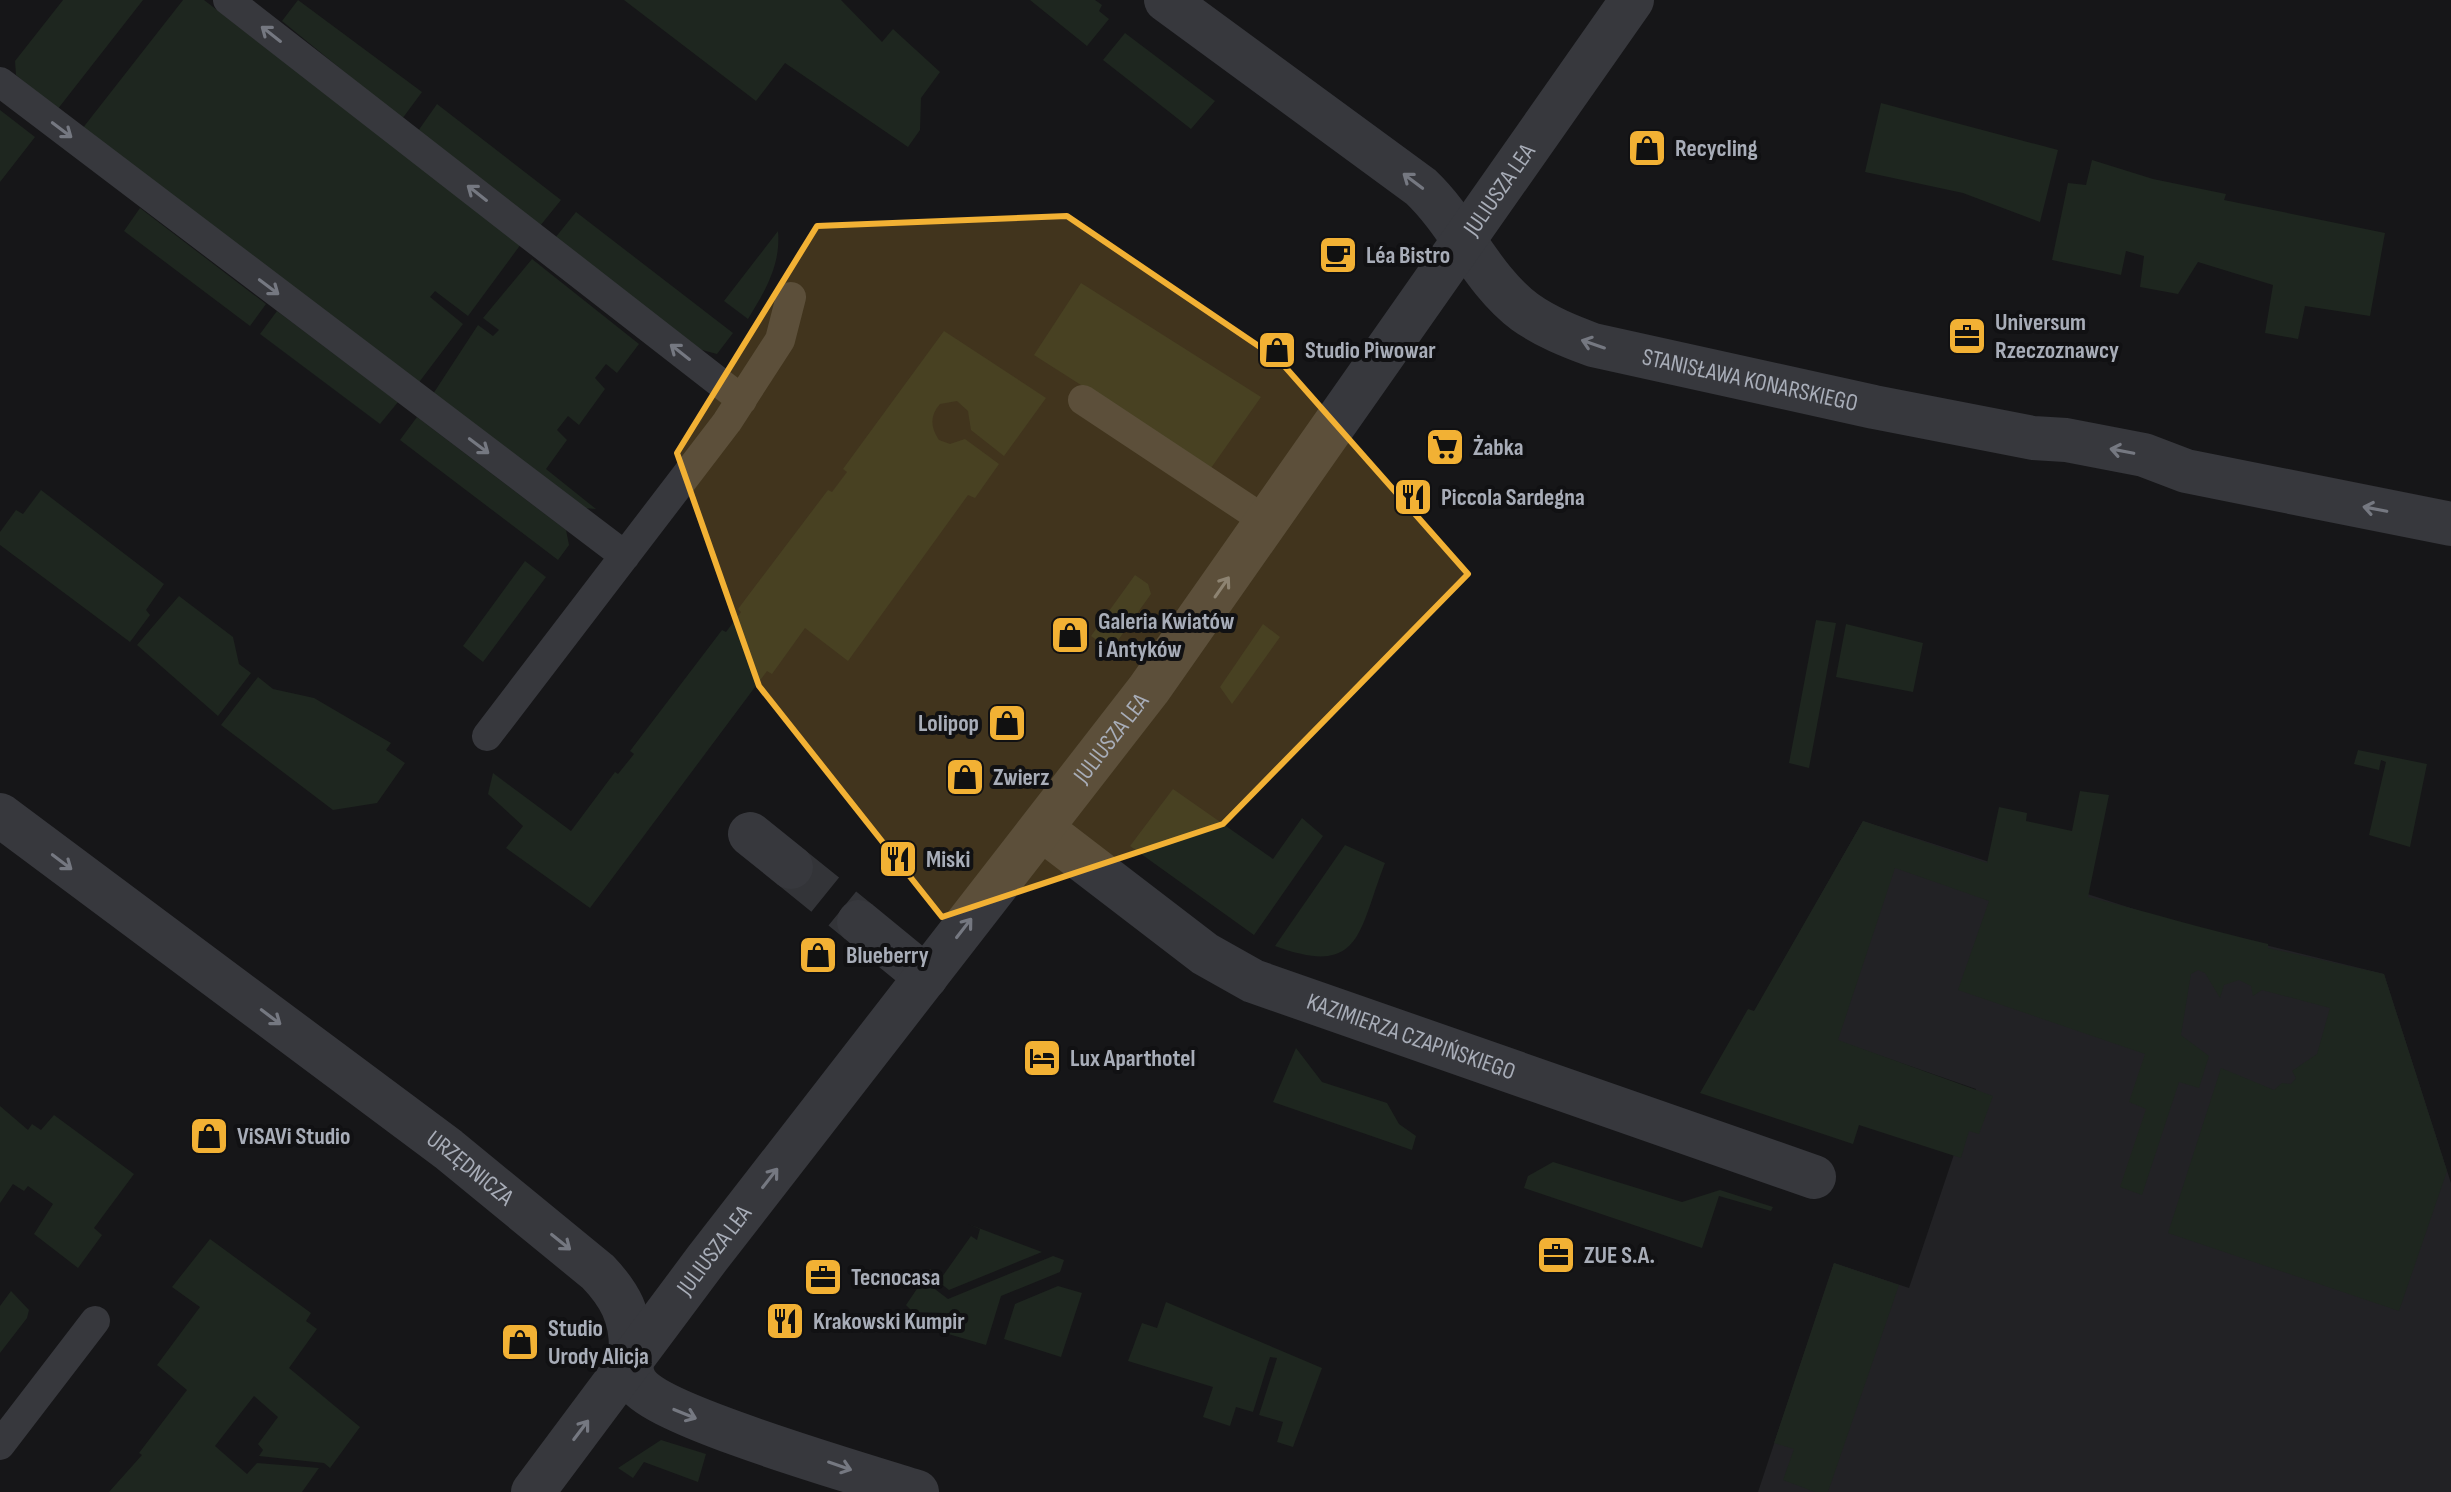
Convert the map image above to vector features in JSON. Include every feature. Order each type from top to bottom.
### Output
[{"type":"street","name":"JULIUSZA LEA","points":[[533,1492],[706,1260],[1149,689],[1632,0]]},
{"type":"street","name":"STANISŁAWA KONARSKIEGO","points":[[1179,4],[1421,187],[1443,208],[1500,287],[1524,311],[1553,329],[1593,345],[1903,413],[2144,455],[2186,471],[2451,524]]},
{"type":"street","name":"URZĘDNICZA","points":[[0,815],[448,1149],[598,1272],[625,1308],[630,1365]]},
{"type":"street","name":"KAZIMIERZA CZAPIŃSKIEGO","points":[[1042,829],[1205,954],[1253,981],[1814,1177]]},
{"type":"street","points":[[750,834],[791,867]]},
{"type":"street","points":[[859,922],[926,977]]},
{"type":"street","points":[[630,1365],[638,1386],[670,1408],[917,1492]]},
{"type":"lane","points":[[228,0],[742,400]]},
{"type":"lane","points":[[0,82],[625,556]]},
{"type":"lane","points":[[487,736],[742,400],[780,340],[791,297]]},
{"type":"lane","points":[[1083,400],[1267,522]]},
{"type":"lane","points":[[0,1445],[95,1321]]},
{"type":"highlighted area","points":[[1067,216],[1279,360],[1468,574],[1223,824],[942,917],[759,686],[677,453],[817,226]]},
{"type":"shaded area","points":[[63,0],[143,0],[57,110],[16,75],[15,61]]},
{"type":"shaded area","points":[[183,0],[204,0],[521,244],[468,316],[435,291],[430,297],[463,324],[417,385],[82,129]]},
{"type":"shaded area","points":[[298,0],[422,92],[402,119],[282,21]]},
{"type":"shaded area","points":[[624,0],[841,0],[882,42],[893,29],[940,72],[921,98],[920,130],[908,147],[785,63],[756,101]]},
{"type":"shaded area","points":[[1030,0],[1095,0],[1102,5],[1099,11],[1109,19],[1087,46]]},
{"type":"shaded area","points":[[1125,33],[1215,101],[1191,129],[1103,60]]},
{"type":"shaded area","points":[[1881,103],[2058,150],[2040,222],[1963,193],[1865,172]]},
{"type":"shaded area","points":[[437,104],[561,200],[540,226],[418,131]]},
{"type":"shaded area","points":[[0,110],[35,137],[0,182]]},
{"type":"shaded area","points":[[2092,160],[2153,179],[2226,194],[2224,200],[2385,233],[2370,316],[2305,306],[2298,339],[2265,333],[2273,285],[2198,262],[2178,294],[2140,287],[2144,256],[2126,251],[2121,275],[2052,260],[2068,183],[2086,185]]},
{"type":"shaded area","points":[[140,208],[266,304],[250,326],[124,231]]},
{"type":"shaded area","points":[[576,212],[733,333],[717,354],[695,348],[555,238]]},
{"type":"shaded area","points":[[778,231],[774,266],[766,288],[748,319],[724,301]]},
{"type":"shaded area","points":[[532,259],[639,344],[617,373],[606,364],[595,378],[605,389],[579,425],[568,416],[557,430],[567,440],[546,469],[596,509],[584,508],[433,394],[478,325],[493,336],[499,330],[483,318]]},
{"type":"shaded area","points":[[1081,283],[1261,397],[1211,468],[1034,355]]},
{"type":"shaded area","points":[[277,311],[398,402],[380,424],[260,334]]},
{"type":"shaded area","points":[[944,331],[1046,398],[1004,456],[971,430],[968,411],[957,401],[940,404],[932,421],[939,440],[950,444],[965,439],[999,464],[975,498],[968,495],[848,661],[805,628],[772,674],[767,671],[590,908],[506,848],[523,826],[488,794],[493,773],[571,831],[615,772],[618,774],[634,754],[630,751],[722,630],[726,632],[741,612],[738,609],[828,490],[832,492],[847,472],[843,469]]},
{"type":"shaded area","points":[[417,417],[566,530],[569,545],[558,560],[400,440]]},
{"type":"shaded area","points":[[41,490],[164,584],[146,610],[150,615],[130,642],[0,545],[0,532],[16,510],[23,514]]},
{"type":"shaded area","points":[[525,561],[546,577],[483,662],[463,646]]},
{"type":"shaded area","points":[[1135,575],[1148,584],[1151,594],[1111,650],[1091,636]]},
{"type":"shaded area","points":[[179,596],[233,637],[239,664],[251,673],[218,716],[137,645]]},
{"type":"shaded area","points":[[1816,620],[1836,623],[1809,768],[1789,763]]},
{"type":"shaded area","points":[[1263,624],[1280,637],[1232,704],[1220,687]]},
{"type":"shaded area","points":[[1846,624],[1923,643],[1913,692],[1836,677]]},
{"type":"shaded area","points":[[258,677],[273,689],[314,698],[391,743],[386,750],[405,763],[377,803],[333,810],[221,725]]},
{"type":"shaded area","points":[[2358,750],[2427,764],[2410,847],[2369,835],[2386,762],[2381,760],[2379,770],[2354,764]]},
{"type":"shaded area","points":[[1173,789],[1273,859],[1302,818],[1323,836],[1254,935],[1130,846]]},
{"type":"shaded area","points":[[2080,791],[2109,795],[2088,897],[2268,944],[2268,948],[2384,974],[2447,1171],[2399,1311],[2168,1233],[2221,1068],[2274,1090],[2282,1083],[2291,1084],[2296,1078],[2292,1071],[2317,1054],[2330,1008],[2262,990],[2253,996],[2251,986],[2239,980],[2224,985],[2220,998],[2205,973],[2198,970],[2191,974],[2181,1035],[2209,1056],[2199,1088],[2179,1082],[2142,1195],[2120,1187],[2146,1109],[2129,1102],[2145,1054],[1958,990],[1989,901],[1895,868],[1838,1040],[1993,1096],[1979,1134],[1969,1131],[1961,1158],[1859,1125],[1853,1144],[1700,1093],[1748,1009],[1754,1011],[1863,821],[1987,863],[1999,807],[2027,813],[2026,821],[2072,831]]},
{"type":"shaded area","points":[[1863,821],[2183,925],[2384,974],[2451,1183],[2451,1492],[1758,1492],[1834,1263],[1909,1288],[1976,1089],[1754,1012]]},
{"type":"shaded area","points":[[1345,845],[1385,863],[1369,910],[1352,942],[1341,952],[1325,956],[1275,946]]},
{"type":"shaded area","points":[[1296,1048],[1322,1082],[1387,1103],[1399,1124],[1416,1136],[1412,1150],[1273,1102]]},
{"type":"shaded area","points":[[0,1106],[28,1130],[32,1124],[41,1130],[54,1115],[134,1174],[94,1228],[102,1235],[78,1268],[34,1234],[53,1204],[28,1186],[24,1191],[13,1184],[0,1203]]},
{"type":"shaded area","points":[[1553,1162],[1682,1202],[1720,1190],[1773,1207],[1771,1211],[1719,1196],[1702,1248],[1524,1188],[1528,1176]]},
{"type":"shaded area","points":[[968,1224],[1042,1252],[949,1290],[927,1273],[930,1269],[942,1277],[971,1236],[977,1240],[980,1229]]},
{"type":"shaded area","points":[[210,1239],[311,1313],[306,1321],[317,1329],[289,1368],[360,1427],[330,1468],[324,1463],[259,1456],[263,1450],[258,1444],[278,1417],[254,1396],[215,1446],[247,1474],[257,1463],[319,1468],[302,1492],[109,1492],[142,1455],[139,1453],[187,1390],[157,1365],[200,1307],[172,1287]]},
{"type":"shaded area","points":[[1053,1256],[1064,1260],[1060,1272],[1001,1296],[986,1345],[938,1331],[944,1313],[913,1312],[906,1305],[923,1280],[948,1299]]},
{"type":"shaded area","points":[[1834,1263],[1899,1285],[1828,1492],[1815,1492],[1783,1480],[1794,1449],[1774,1443]]},
{"type":"shaded area","points":[[1058,1286],[1082,1293],[1061,1357],[1004,1339],[1015,1304]]},
{"type":"shaded area","points":[[11,1291],[29,1310],[27,1318],[0,1353],[0,1306]]},
{"type":"shaded area","points":[[1166,1302],[1322,1368],[1293,1447],[1277,1442],[1283,1422],[1259,1415],[1277,1358],[1270,1357],[1253,1412],[1236,1407],[1230,1426],[1203,1417],[1213,1387],[1128,1361],[1142,1323],[1157,1328]]},
{"type":"shaded area","points":[[661,1440],[706,1454],[698,1482],[644,1462],[633,1478],[618,1468]]},
{"type":"tunnel","points":[[791,867],[859,922]]},
{"type":"place","name":"Recycling","points":[[1647,148]]},
{"type":"place","name":"Léa Bistro","points":[[1338,255]]},
{"type":"place","name":"Universum Rzeczoznawcy","points":[[1967,336]]},
{"type":"place","name":"Studio Piwowar","points":[[1277,350]]},
{"type":"place","name":"Żabka","points":[[1445,447]]},
{"type":"place","name":"Piccola Sardegna","points":[[1413,497]]},
{"type":"place","name":"Galeria Kwiatów i Antyków","points":[[1070,635]]},
{"type":"place","name":"Lolipop","points":[[1007,723]]},
{"type":"place","name":"Zwierz","points":[[965,777]]},
{"type":"place","name":"Miski","points":[[898,859]]},
{"type":"place","name":"Blueberry","points":[[818,955]]},
{"type":"place","name":"Lux Aparthotel","points":[[1042,1058]]},
{"type":"place","name":"ViSAVi Studio","points":[[209,1136]]},
{"type":"place","name":"ZUE S.A.","points":[[1556,1255]]},
{"type":"place","name":"Tecnocasa","points":[[823,1277]]},
{"type":"place","name":"Krakowski Kumpir","points":[[785,1321]]},
{"type":"place","name":"Studio Urody Alicja","points":[[520,1342]]}]
